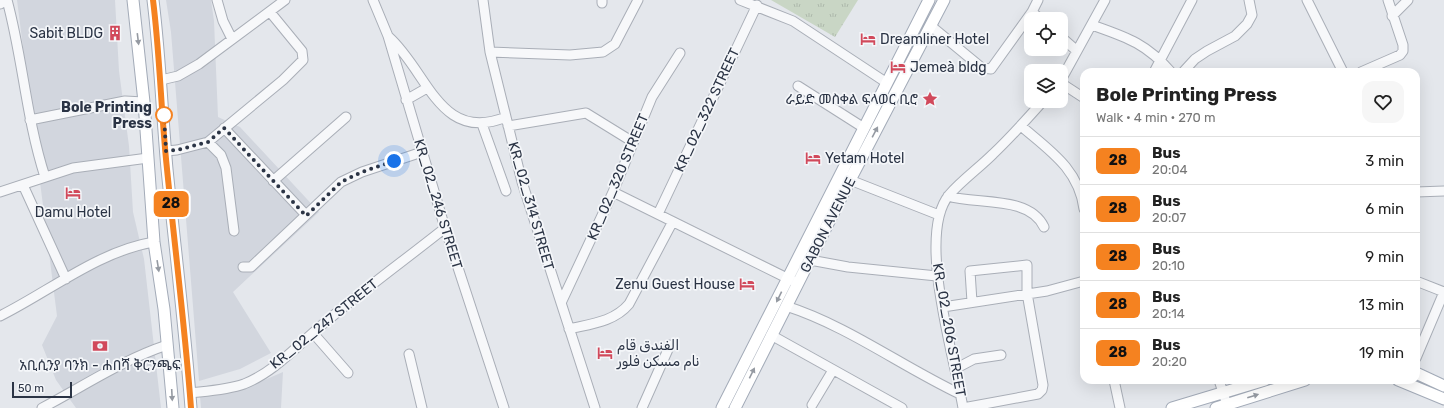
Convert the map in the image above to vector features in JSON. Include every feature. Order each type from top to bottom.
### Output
[{"type":"main road","points":[[133,0],[144,102],[154,242],[167,345],[173,408]]},
{"type":"main road","points":[[153,0],[191,408]]},
{"type":"main road","name":"GABON AVENUE","points":[[722,408],[793,281],[864,128],[929,0]]},
{"type":"main road","name":"GABON AVENUE","points":[[735,408],[786,306],[793,281],[810,260],[944,0]]},
{"type":"main road","points":[[1420,375],[1443,385]]},
{"type":"main road","points":[[1172,408],[1252,384]]},
{"type":"main road","points":[[1223,407],[1293,384]]},
{"type":"main road","points":[[1409,384],[1444,399]]},
{"type":"main road","points":[[1428,391],[1444,406]]},
{"type":"street","points":[[0,4],[7,0],[15,28],[30,120],[35,144],[45,177]]},
{"type":"street","points":[[217,0],[223,21],[232,40]]},
{"type":"street","points":[[161,80],[178,76],[199,64],[285,0]]},
{"type":"street","name":"KR_02_246 STREET","points":[[373,0],[388,36],[445,228],[502,408]]},
{"type":"street","name":"KR_02_314 STREET","points":[[483,0],[490,52],[522,182],[595,408]]},
{"type":"street","points":[[490,52],[570,56],[603,52],[615,44],[638,0]]},
{"type":"street","points":[[740,0],[757,5],[793,21],[887,83]]},
{"type":"street","points":[[1032,12],[1038,0]]},
{"type":"street","points":[[1068,67],[1105,0]]},
{"type":"street","points":[[1156,68],[1192,0]]},
{"type":"street","points":[[1187,68],[1201,55],[1241,31],[1252,15],[1249,0]]},
{"type":"street","points":[[1308,0],[1341,68]]},
{"type":"street","points":[[1370,68],[1400,55],[1403,51],[1403,45],[1392,16],[1388,0]]},
{"type":"street","points":[[1392,16],[1408,0]]},
{"type":"street","name":"KR_02_322 STREET","points":[[658,214],[757,5]]},
{"type":"street","points":[[166,151],[177,150],[208,142],[283,80],[303,60],[302,51],[270,12]]},
{"type":"street","points":[[931,26],[982,68],[991,69],[1024,23]]},
{"type":"street","points":[[1092,25],[1141,44],[1167,68]]},
{"type":"street","points":[[388,36],[405,54],[427,88],[456,118],[470,123],[482,124],[506,117]]},
{"type":"street","points":[[1068,44],[1077,51]]},
{"type":"street","name":"KR_02_320 STREET","points":[[561,303],[612,192],[652,97],[680,53]]},
{"type":"street","points":[[798,86],[864,128]]},
{"type":"street","points":[[406,100],[427,88]]},
{"type":"street","points":[[1068,88],[1080,95]]},
{"type":"street","points":[[30,120],[125,101],[144,102]]},
{"type":"street","name":"KR_02_206 STREET","points":[[963,408],[937,276],[936,252],[939,215],[948,196],[1021,126],[1037,108]]},
{"type":"street","points":[[508,126],[586,113],[633,142]]},
{"type":"street","points":[[273,181],[346,117]]},
{"type":"street","points":[[482,124],[506,191]]},
{"type":"street","points":[[1021,126],[1071,172],[1080,195]]},
{"type":"street","points":[[224,128],[306,216]]},
{"type":"street","points":[[208,142],[221,155],[226,168],[234,231]]},
{"type":"street","points":[[243,267],[252,267],[341,182],[362,172],[422,152]]},
{"type":"street","points":[[0,192],[24,186],[45,177],[73,168],[148,158]]},
{"type":"street","points":[[850,180],[939,215]]},
{"type":"street","points":[[24,186],[66,279]]},
{"type":"street","points":[[1420,192],[1444,191]]},
{"type":"street","points":[[612,192],[658,214],[672,223],[793,281]]},
{"type":"street","points":[[948,196],[959,200],[1012,204],[1040,219],[1044,227]]},
{"type":"street","points":[[569,329],[606,320],[623,312],[629,304],[672,223]]},
{"type":"street","name":"KR_02_247 STREET","points":[[190,393],[225,389],[244,384],[282,360],[313,333],[445,228]]},
{"type":"street","points":[[0,316],[25,304],[66,279],[118,252],[133,246],[154,242]]},
{"type":"street","points":[[810,260],[848,267],[937,276]]},
{"type":"street","points":[[963,408],[1038,394],[1042,390],[1027,293],[1027,265],[970,271],[972,302]]},
{"type":"street","points":[[943,307],[1062,288],[1080,282]]},
{"type":"street","points":[[1420,283],[1444,292],[1420,348]]},
{"type":"street","points":[[786,306],[824,320],[939,384],[960,394]]},
{"type":"street","points":[[313,333],[348,373]]},
{"type":"street","points":[[771,335],[902,408]]},
{"type":"street","points":[[42,408],[106,372],[145,353],[167,345]]},
{"type":"street","points":[[642,408],[670,345]]},
{"type":"street","points":[[409,354],[422,408]]},
{"type":"street","points":[[956,369],[974,359],[1001,356]]},
{"type":"street","points":[[813,407],[833,370]]},
{"type":"street","points":[[1115,384],[1120,408]]},
{"type":"street","points":[[1220,384],[1223,393],[1223,407]]},
{"type":"shaded area","points":[[17,0],[115,0],[119,71],[129,146],[133,212],[144,259],[161,408],[76,408],[56,380],[42,345],[57,316]]},
{"type":"shaded area","points":[[166,0],[211,0],[214,21],[218,117],[240,127],[319,212],[233,292],[271,353],[240,369],[199,381],[171,32]]},
{"type":"shaded area","points":[[283,372],[281,408],[201,408],[200,396],[212,395],[253,385]]},
{"type":"green space","points":[[771,0],[858,0],[835,37]]},
{"type":"bus line","name":"28","points":[[153,0],[158,40],[167,168],[176,242],[191,408]]},
{"type":"place","name":"Sabit BLDG","points":[[115,33]]},
{"type":"place","name":"Dreamliner Hotel","points":[[868,39]]},
{"type":"place","name":"Jemeà bldg","points":[[898,67]]},
{"type":"place","name":"ራይድ መስቀል ፍላወር ቢሮ","points":[[930,99]]},
{"type":"place","name":"Bole Printing Press","points":[[164,115]]},
{"type":"place","name":"Yetam Hotel","points":[[813,158]]},
{"type":"place","name":"Damu Hotel","points":[[73,193]]},
{"type":"place","name":"Zenu Guest House","points":[[747,284]]},
{"type":"place","name":"አቢሲንያ ባንክ - ሐበሻ ቅርንጫፍ","points":[[100,346]]},
{"type":"place","name":"الفندق قام نام مسكن فلور","points":[[605,353]]},
{"type":"route","points":[[164,115],[166,151],[177,150],[208,142],[224,128],[306,216],[341,182],[362,172],[394,161]]}]
